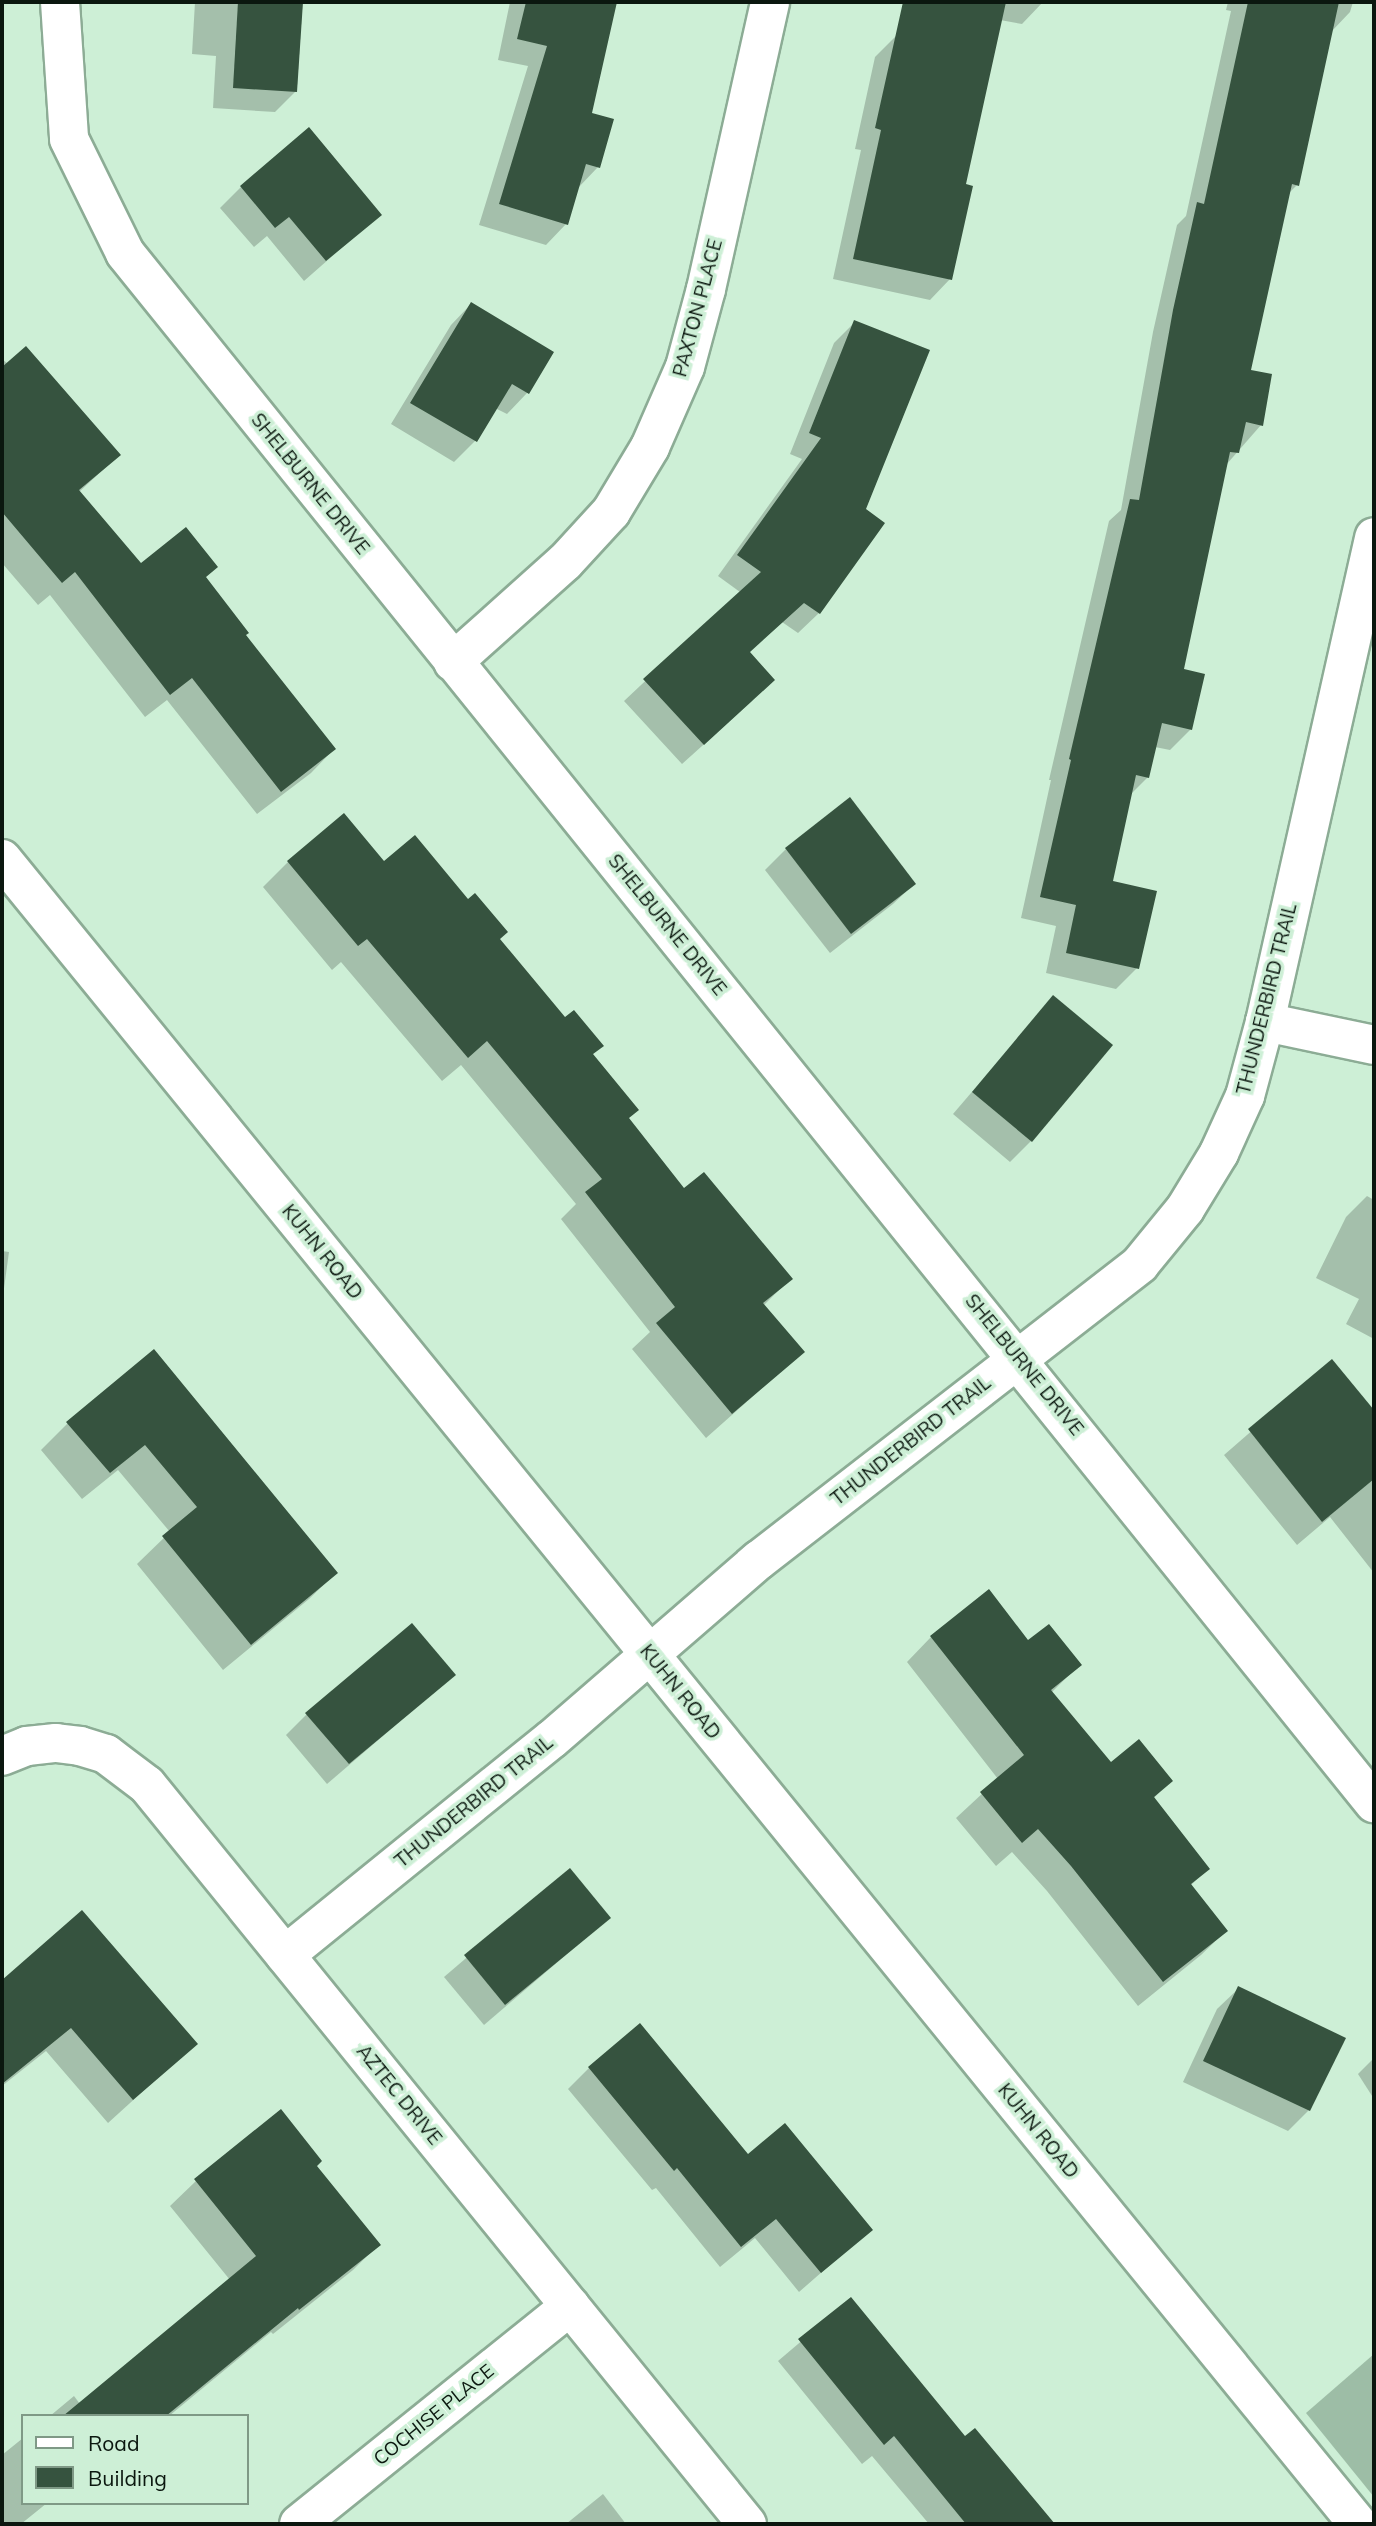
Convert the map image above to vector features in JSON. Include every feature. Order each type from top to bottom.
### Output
[{"type":"street","name":"SHELBURNE DRIVE","points":[[60,2],[69,139],[125,253],[453,662],[1018,1357],[1374,1804]]},
{"type":"street","name":"PAXTON PLACE","points":[[453,662],[565,562],[611,512],[650,447],[685,367],[706,289],[770,2]]},
{"type":"street","name":"THUNDERBIRD TRAIL","points":[[285,1955],[552,1739],[759,1560],[1140,1264],[1185,1209],[1219,1153],[1245,1096],[1265,1022],[1374,537]]},
{"type":"street","name":"KUHN ROAD","points":[[2,859],[1358,2524]]},
{"type":"street","points":[[1265,1022],[1374,1045]]},
{"type":"street","name":"AZTEC DRIVE","points":[[3,1752],[56,1742],[106,1754],[147,1785],[747,2524]]},
{"type":"street","name":"COCHISE PLACE","points":[[299,2524],[570,2306]]},
{"type":"green space","points":[[1374,2354],[1374,2497],[1306,2413]]},
{"type":"building","points":[[238,2],[303,2],[297,92],[233,88]]},
{"type":"building","points":[[526,2],[617,2],[592,113],[614,119],[600,168],[586,164],[568,225],[499,204],[547,46],[517,39]]},
{"type":"building","points":[[903,2],[1006,2],[966,184],[973,186],[952,280],[853,259],[881,130],[875,128]]},
{"type":"building","points":[[1248,2],[1339,2],[1299,186],[1292,184],[1251,370],[1272,374],[1263,426],[1246,422],[1239,453],[1230,452],[1184,669],[1205,674],[1192,730],[1162,723],[1149,778],[1136,775],[1113,881],[1157,891],[1139,969],[1066,953],[1076,905],[1040,897],[1071,760],[1069,759],[1130,499],[1139,500],[1173,310],[1197,202],[1204,204]]},
{"type":"building","points":[[309,127],[382,215],[326,261],[289,217],[275,228],[240,186]]},
{"type":"building","points":[[471,302],[554,352],[529,394],[512,384],[477,442],[410,403]]},
{"type":"building","points":[[854,320],[930,350],[866,509],[885,523],[820,614],[804,603],[750,652],[775,680],[704,745],[643,679],[761,572],[737,555],[821,438],[809,433]]},
{"type":"building","points":[[26,346],[121,455],[79,490],[141,563],[186,527],[218,567],[206,577],[249,633],[246,635],[336,749],[281,792],[192,678],[170,695],[75,572],[62,583],[2,512],[2,367]]},
{"type":"building","points":[[850,797],[916,884],[851,934],[785,848]]},
{"type":"building","points":[[344,813],[384,861],[415,835],[468,899],[475,893],[508,932],[500,939],[565,1017],[574,1010],[604,1046],[593,1054],[639,1110],[629,1118],[684,1188],[704,1172],[793,1279],[763,1303],[805,1352],[732,1414],[656,1323],[675,1307],[585,1192],[602,1179],[487,1041],[468,1058],[367,939],[358,946],[287,861]]},
{"type":"building","points":[[1053,995],[1113,1045],[1032,1142],[972,1092]]},
{"type":"building","points":[[154,1349],[338,1573],[251,1645],[162,1536],[197,1507],[145,1445],[110,1473],[66,1422]]},
{"type":"building","points":[[1332,1359],[1374,1410],[1374,1479],[1322,1522],[1248,1429]]},
{"type":"building","points":[[989,1589],[1028,1640],[1049,1624],[1082,1665],[1051,1690],[1111,1762],[1139,1739],[1173,1781],[1154,1797],[1210,1869],[1191,1884],[1228,1931],[1163,1982],[1071,1866],[1038,1829],[1022,1843],[980,1792],[1024,1755],[930,1636]]},
{"type":"building","points":[[412,1623],[456,1675],[349,1764],[305,1713]]},
{"type":"building","points":[[570,1868],[611,1918],[505,2005],[464,1955]]},
{"type":"building","points":[[82,1910],[198,2044],[133,2100],[71,2028],[2,2084],[2,1980]]},
{"type":"building","points":[[1238,1986],[1346,2038],[1310,2111],[1203,2061]]},
{"type":"building","points":[[640,2023],[748,2154],[785,2123],[873,2230],[821,2273],[776,2219],[741,2247],[677,2168],[674,2171],[588,2067]]},
{"type":"building","points":[[281,2109],[322,2161],[317,2166],[381,2245],[299,2310],[298,2308],[168,2414],[65,2414],[256,2256],[194,2179]]},
{"type":"building","points":[[851,2297],[965,2436],[975,2428],[1055,2524],[966,2524],[894,2436],[884,2445],[798,2339]]}]
